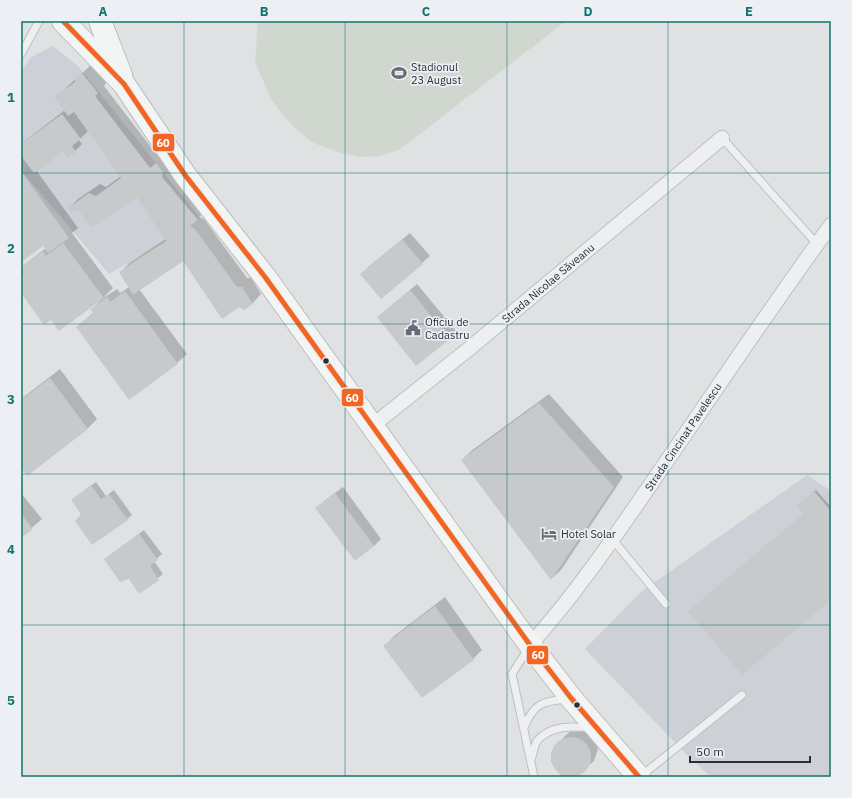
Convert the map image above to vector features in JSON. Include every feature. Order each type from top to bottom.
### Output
[{"type":"main road","points":[[63,21],[124,84],[185,174],[265,277],[530,645],[571,698],[639,777]]},
{"type":"main road","points":[[100,21],[124,84]]},
{"type":"street","name":"Strada Nicolae Săveanu","points":[[372,426],[476,344],[722,138]]},
{"type":"street","name":"Strada Cincinat Pavelescu","points":[[530,645],[549,624],[613,540],[792,278],[831,225]]},
{"type":"lane","points":[[21,54],[39,21]]},
{"type":"lane","points":[[722,138],[817,244]]},
{"type":"lane","points":[[613,540],[666,604]]},
{"type":"lane","points":[[530,645],[512,674],[534,777]]},
{"type":"lane","points":[[639,777],[742,695]]},
{"type":"lane","points":[[524,727],[529,716],[542,702],[571,698]]},
{"type":"lane","points":[[531,762],[537,742],[550,730],[576,726],[597,729]]},
{"type":"shaded area","points":[[258,21],[566,21],[399,150],[379,156],[362,157],[340,153],[311,142],[290,123],[272,101],[255,62]]},
{"type":"shaded area","points":[[53,46],[77,65],[200,218],[190,226],[195,229],[175,243],[166,241],[109,274],[21,170],[21,73],[31,57]]},
{"type":"shaded area","points":[[807,475],[831,491],[831,777],[711,777],[687,755],[585,649],[641,592]]},
{"type":"building","points":[[82,73],[98,93],[95,96],[150,168],[156,163],[163,172],[162,177],[198,220],[190,226],[195,229],[237,287],[242,287],[253,304],[244,310],[239,307],[222,319],[183,261],[133,295],[119,272],[166,241],[137,197],[91,228],[78,209],[71,213],[68,208],[89,193],[96,196],[121,178],[74,112],[68,116],[54,97],[75,82],[74,79]]},
{"type":"building","points":[[62,114],[81,139],[72,146],[76,152],[68,158],[63,152],[34,173],[21,156],[21,144]]},
{"type":"building","points":[[21,171],[69,238],[48,253],[43,246],[23,261],[21,259]]},
{"type":"building","points":[[402,239],[423,264],[381,299],[360,274]]},
{"type":"building","points":[[63,243],[104,298],[59,331],[51,320],[44,325],[21,293],[21,283],[24,280],[21,276],[21,267],[43,251],[46,256]]},
{"type":"building","name":"Oficiu de Cadastru","points":[[410,290],[450,339],[416,366],[377,317]]},
{"type":"building","points":[[125,291],[178,364],[129,400],[76,327],[94,313],[90,310],[107,297],[110,302]]},
{"type":"building","points":[[50,378],[88,429],[27,476],[21,468],[21,400]]},
{"type":"building","name":"Hotel Solar","points":[[539,403],[614,487],[551,580],[461,460]]},
{"type":"building","points":[[91,485],[101,499],[109,494],[128,520],[92,545],[75,521],[81,514],[71,500]]},
{"type":"building","points":[[814,491],[831,511],[831,600],[742,675],[688,611],[803,514],[796,506]]},
{"type":"building","points":[[335,493],[374,546],[355,561],[315,508]]},
{"type":"building","points":[[21,514],[33,529],[21,538]]},
{"type":"building","points":[[139,534],[158,560],[150,566],[159,580],[139,594],[129,579],[120,582],[104,559]]},
{"type":"building","points":[[435,606],[474,660],[422,698],[383,646]]},
{"type":"building","points":[[575,737],[582,740],[588,746],[591,757],[590,765],[582,774],[575,777],[567,777],[560,774],[552,765],[551,753],[554,746],[563,738]]},
{"type":"transit line","name":"60","points":[[63,21],[124,84],[185,175],[265,277],[530,645],[571,698],[639,777]]},
{"type":"place","name":"Stadionul 23 August","points":[[399,73]]},
{"type":"place","name":"Oficiu de Cadastru","points":[[413,328]]},
{"type":"place","name":"Hotel Solar","points":[[549,534]]}]
